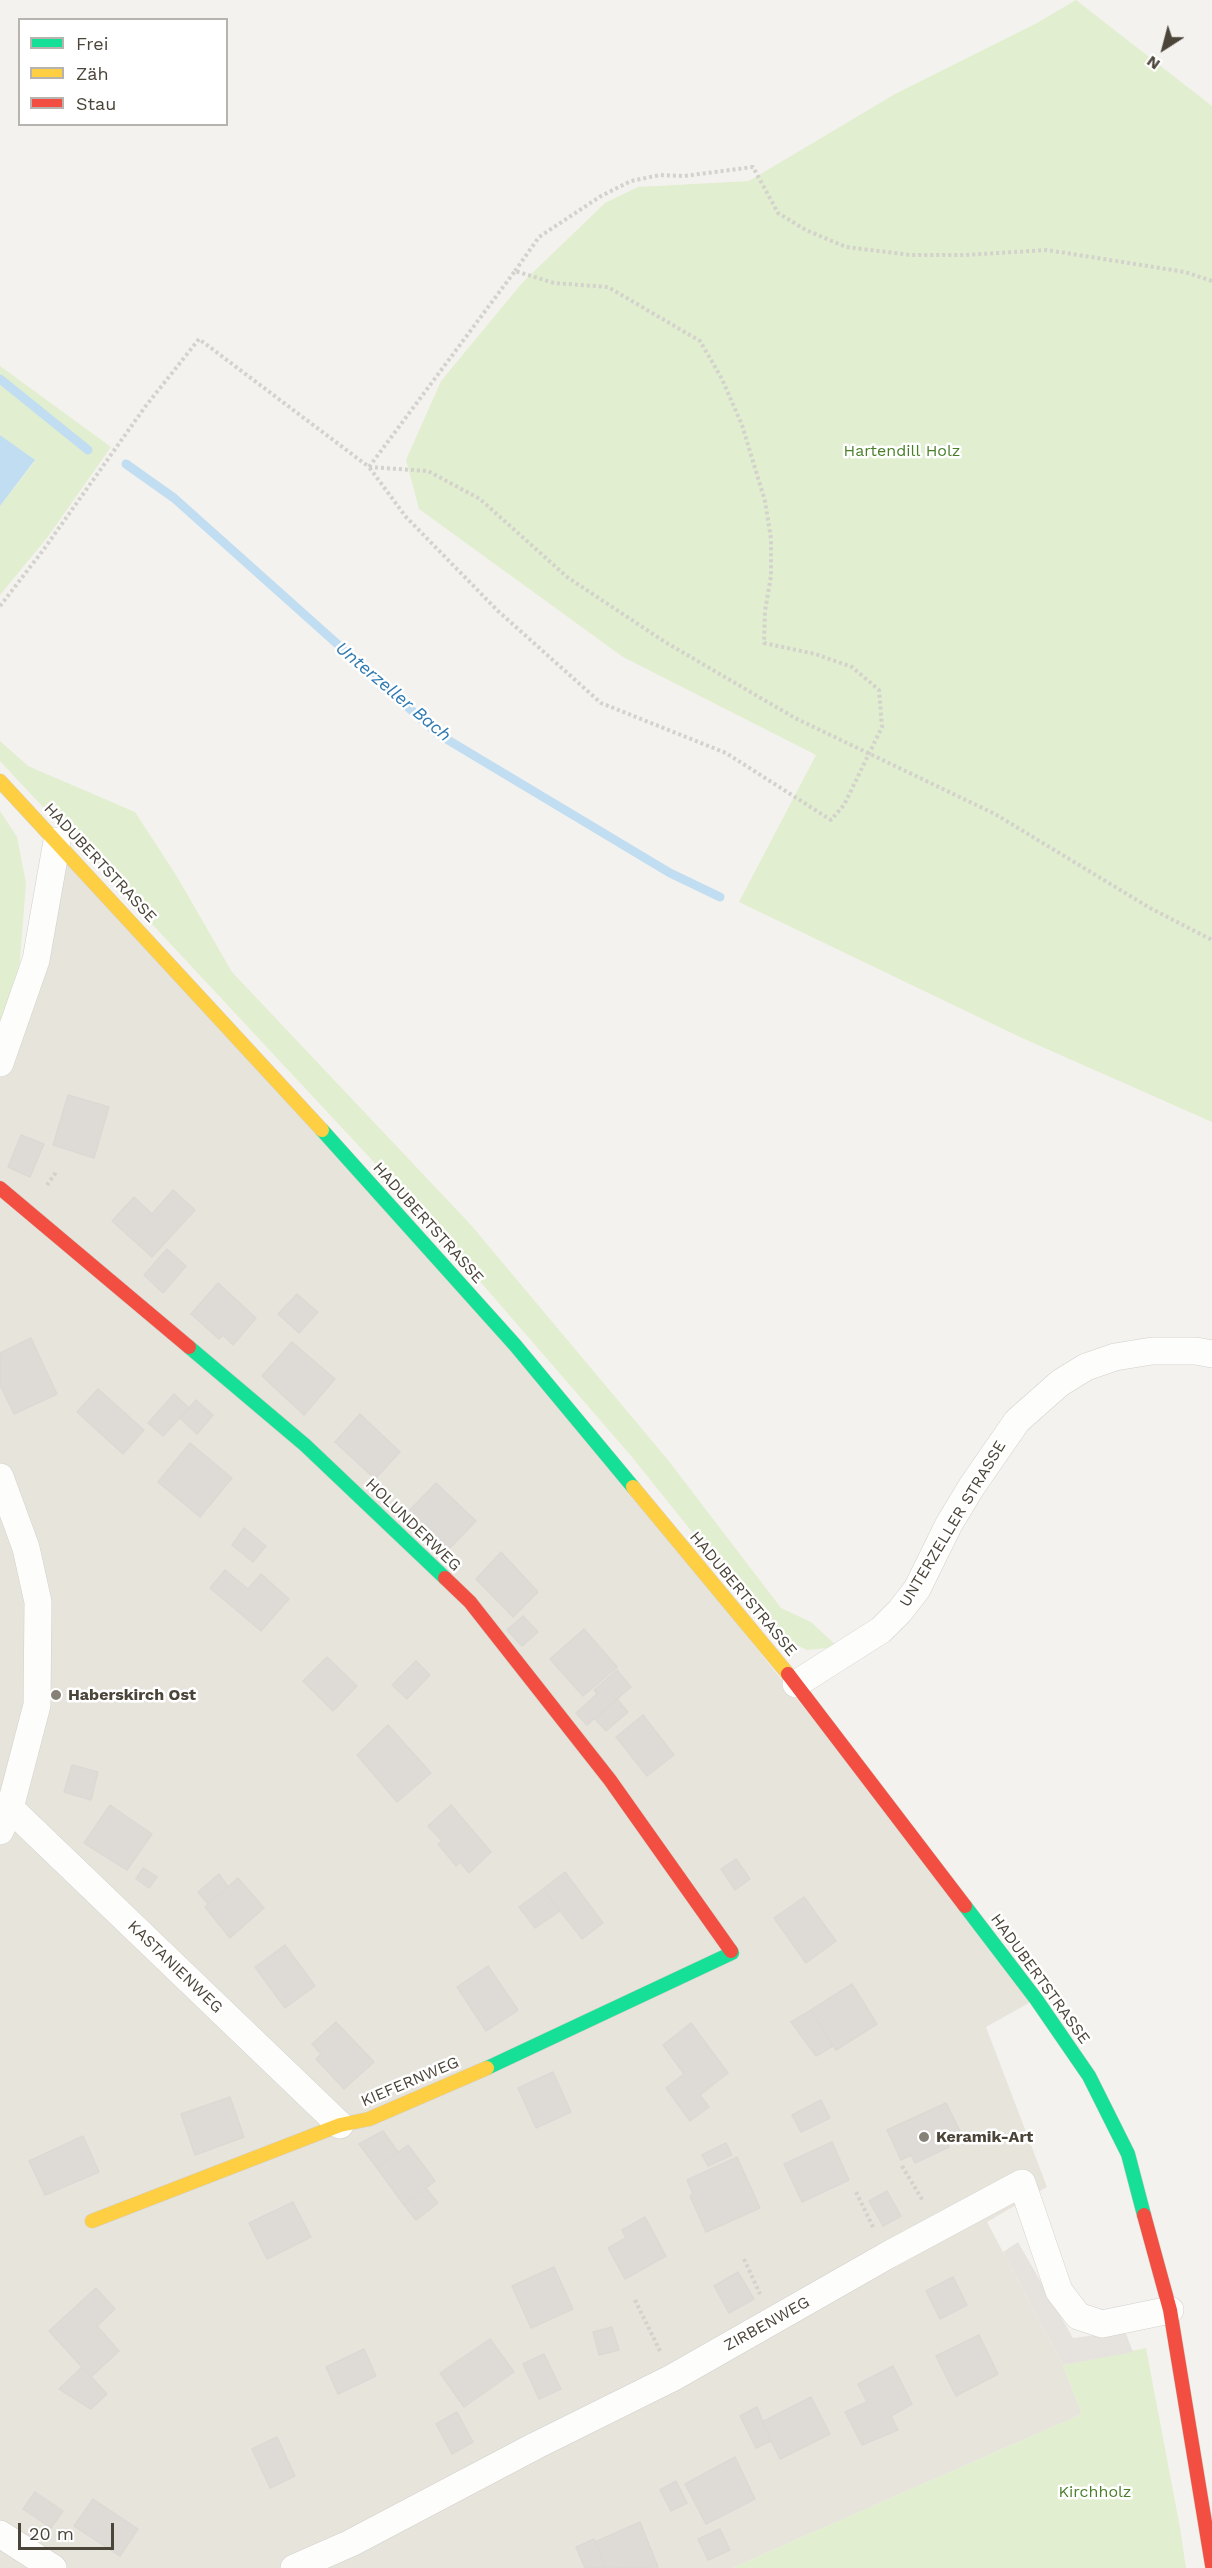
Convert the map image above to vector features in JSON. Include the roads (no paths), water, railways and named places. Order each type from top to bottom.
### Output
[{"type":"street","name":"HADUBERTSTRASSE","points":[[0,781],[275,1078],[515,1345],[796,1684],[1036,1999],[1089,2076],[1128,2154],[1170,2310],[1212,2565]]},
{"type":"street","points":[[0,1063],[36,960],[57,841]]},
{"type":"street","name":"HOLUNDERWEG","points":[[0,1188],[305,1445],[470,1602],[610,1780],[732,1953]]},
{"type":"street","name":"UNTERZELLER STRASSE","points":[[796,1684],[881,1630],[900,1611],[917,1589],[949,1524],[972,1486],[1017,1421],[1060,1383],[1086,1367],[1115,1357],[1152,1351],[1196,1351],[1212,1354]]},
{"type":"street","points":[[0,1477],[26,1548],[38,1602],[37,1705],[5,1820]]},
{"type":"street","name":"KASTANIENWEG","points":[[5,1820],[340,2125]]},
{"type":"street","name":"KIEFERNWEG","points":[[92,2221],[340,2125],[369,2119],[529,2050],[732,1953]]},
{"type":"street","name":"ZIRBENWEG","points":[[294,2568],[351,2542],[672,2378],[888,2255],[1022,2183],[1059,2291],[1078,2316],[1102,2324],[1170,2310]]},
{"type":"street","points":[[0,2534],[53,2568]]},
{"type":"water","points":[[0,435],[35,460],[0,506]]},
{"type":"waterway","name":"Unterzeller Bach","points":[[0,379],[88,450]]},
{"type":"waterway","name":"Unterzeller Bach","points":[[126,464],[174,498],[438,734],[670,873],[720,897]]},
{"type":"place","name":"Haberskirch Ost","points":[[56,1695]]},
{"type":"place","name":"Keramik-Art","points":[[924,2137]]},
{"type":"park label","name":"Hartendill Holz","points":[[902,451]]},
{"type":"park label","name":"Kirchholz","points":[[1095,2492]]}]
